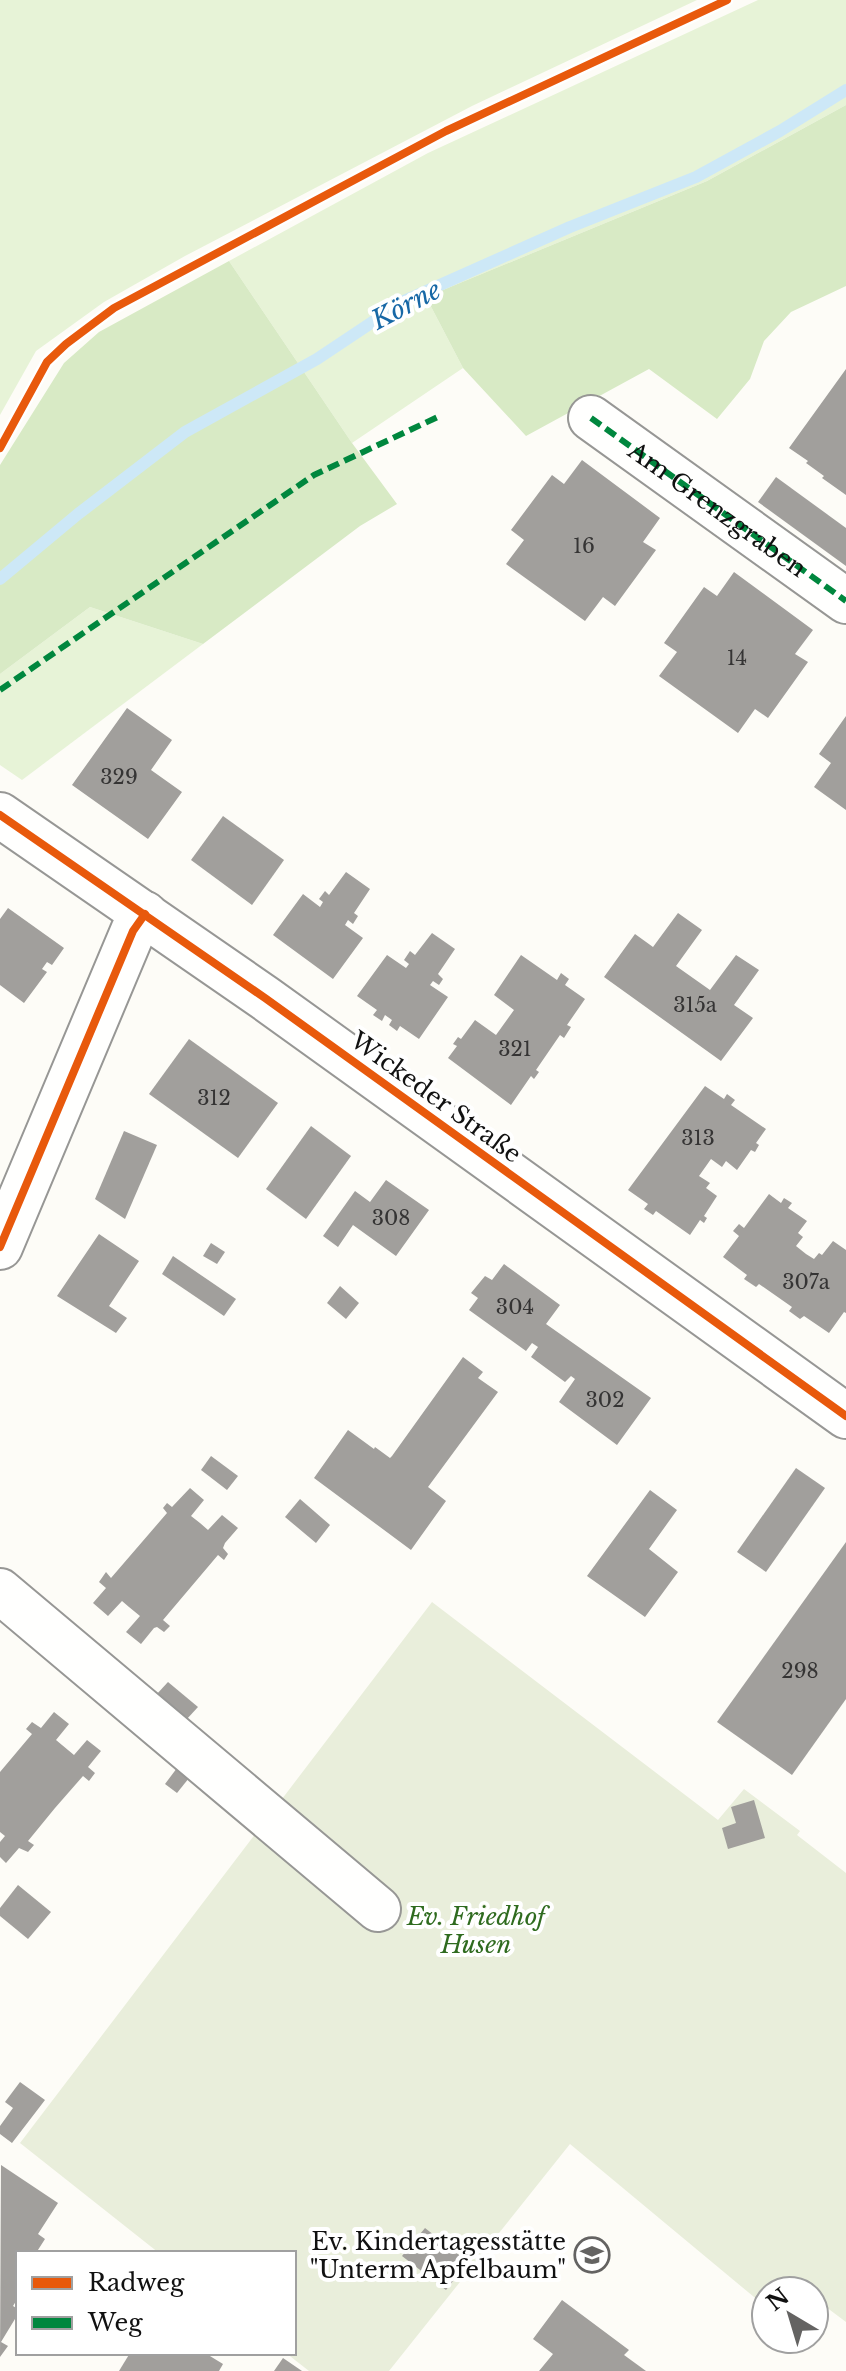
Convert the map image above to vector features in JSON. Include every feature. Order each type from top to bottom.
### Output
[{"type":"street","name":"Am Grenzgraben","points":[[591,418],[846,601]]},
{"type":"street","name":"Wickeder Straße","points":[[0,815],[265,998],[846,1416]]},
{"type":"street","points":[[0,1247],[133,931],[145,914]]},
{"type":"street","points":[[0,1591],[378,1909]]},
{"type":"green space","points":[[0,0],[697,0],[472,106],[185,256],[104,302],[36,351],[0,415]]},
{"type":"green space","points":[[758,0],[846,0],[846,105],[707,181],[426,297],[463,368],[352,443],[229,261],[428,153]]},
{"type":"green space","points":[[846,105],[846,286],[791,312],[764,341],[750,379],[717,419],[649,369],[526,436],[463,368],[426,297],[707,181]]},
{"type":"green space","points":[[229,261],[397,504],[360,526],[203,644],[90,607],[0,674],[0,465],[64,363],[99,332]]},
{"type":"green space","points":[[90,607],[203,644],[22,780],[0,765],[0,674]]},
{"type":"green space","name":"Ev. Friedhof Husen","points":[[432,1602],[718,1820],[744,1789],[800,1831],[797,1835],[846,1873],[846,2322],[830,2310],[830,2275],[750,2275],[750,2294],[570,2144],[389,2371],[309,2371],[289,2355],[296,2355],[296,2251],[156,2251],[20,2143]]},
{"type":"building","points":[[846,369],[846,495],[789,448]]},
{"type":"building","points":[[582,460],[660,518],[643,542],[656,550],[615,606],[603,597],[585,621],[506,564],[524,540],[511,530],[552,475],[564,484]]},
{"type":"building","points":[[776,477],[846,528],[846,566],[758,502]]},
{"type":"building","points":[[734,572],[813,630],[795,654],[808,662],[768,718],[755,709],[738,733],[659,676],[677,652],[664,643],[704,587],[717,596]]},
{"type":"building","points":[[127,708],[172,740],[151,770],[182,792],[148,839],[72,785]]},
{"type":"building","points":[[846,716],[846,810],[814,787],[831,763],[819,754]]},
{"type":"building","points":[[223,816],[284,860],[252,905],[191,860]]},
{"type":"building","points":[[346,872],[370,889],[354,913],[358,916],[353,924],[348,920],[345,925],[363,938],[333,979],[273,935],[303,894],[320,907],[323,902],[319,899],[325,891],[329,895]]},
{"type":"building","points":[[8,908],[64,948],[52,965],[47,962],[42,969],[47,972],[24,1003],[0,985],[0,919]]},
{"type":"building","points":[[678,913],[702,930],[676,966],[710,990],[736,955],[759,970],[734,1005],[753,1018],[721,1061],[604,977],[635,934],[653,947]]},
{"type":"building","points":[[432,933],[455,949],[438,974],[443,979],[439,985],[433,981],[430,985],[448,997],[419,1039],[400,1026],[397,1031],[389,1025],[392,1020],[385,1015],[382,1021],[373,1015],[377,1010],[357,996],[387,955],[406,968],[409,964],[404,960],[410,951],[415,955]]},
{"type":"building","points":[[521,955],[557,980],[561,973],[569,979],[565,985],[585,999],[567,1025],[571,1027],[564,1038],[560,1035],[536,1070],[539,1072],[534,1079],[531,1076],[511,1105],[448,1058],[457,1046],[453,1044],[458,1037],[461,1039],[475,1020],[496,1035],[514,1010],[494,995]]},
{"type":"building","points":[[189,1039],[278,1103],[238,1158],[149,1094]]},
{"type":"building","points":[[705,1086],[724,1099],[727,1094],[735,1100],[731,1105],[766,1129],[756,1143],[759,1145],[755,1152],[751,1150],[737,1170],[726,1161],[722,1167],[711,1159],[699,1176],[710,1183],[706,1188],[717,1196],[704,1216],[707,1218],[704,1223],[700,1220],[690,1235],[656,1211],[653,1215],[644,1209],[648,1204],[628,1190]]},
{"type":"building","points":[[311,1126],[351,1156],[306,1219],[266,1189]]},
{"type":"building","points":[[124,1131],[157,1145],[125,1219],[95,1199]]},
{"type":"building","points":[[386,1180],[429,1210],[396,1256],[353,1225],[338,1247],[323,1236],[355,1191],[370,1202]]},
{"type":"building","points":[[769,1194],[781,1203],[784,1198],[792,1203],[788,1208],[807,1221],[798,1233],[803,1237],[796,1246],[806,1254],[814,1259],[819,1253],[822,1255],[833,1241],[846,1250],[846,1313],[829,1333],[804,1316],[800,1319],[789,1311],[792,1307],[759,1284],[756,1287],[744,1279],[747,1275],[723,1257],[739,1236],[733,1231],[739,1224],[744,1228]]},
{"type":"building","points":[[99,1234],[139,1261],[109,1306],[127,1318],[116,1333],[57,1296]]},
{"type":"building","points":[[211,1243],[225,1252],[217,1264],[203,1256]]},
{"type":"building","points":[[173,1256],[236,1299],[224,1316],[162,1274]]},
{"type":"building","points":[[504,1264],[560,1305],[546,1324],[651,1398],[617,1445],[559,1402],[575,1379],[571,1376],[565,1382],[531,1357],[538,1347],[532,1343],[526,1351],[469,1310],[478,1298],[471,1293],[485,1276],[492,1280]]},
{"type":"building","points":[[340,1286],[359,1303],[346,1319],[327,1303]]},
{"type":"building","points":[[463,1357],[483,1372],[478,1378],[498,1392],[428,1487],[446,1501],[411,1550],[314,1478],[348,1430],[390,1458]]},
{"type":"building","points":[[211,1456],[238,1476],[227,1490],[201,1470]]},
{"type":"building","points":[[796,1468],[825,1488],[766,1572],[737,1552]]},
{"type":"building","points":[[190,1488],[204,1500],[191,1516],[208,1530],[222,1515],[238,1528],[225,1543],[223,1548],[228,1554],[224,1560],[218,1555],[163,1620],[170,1626],[164,1632],[154,1628],[141,1644],[126,1632],[140,1616],[122,1601],[108,1616],[93,1603],[106,1588],[99,1582],[106,1572],[111,1578],[167,1513],[163,1508],[167,1503],[172,1507]]},
{"type":"building","points":[[650,1490],[677,1510],[649,1549],[678,1572],[645,1617],[587,1576]]},
{"type":"building","points":[[300,1499],[330,1525],[316,1543],[285,1517]]},
{"type":"building","points":[[846,1542],[846,1699],[792,1775],[717,1722]]},
{"type":"building","points":[[168,1682],[198,1707],[186,1720],[156,1695]]},
{"type":"building","points":[[54,1712],[69,1724],[56,1740],[74,1755],[87,1740],[101,1751],[88,1767],[95,1773],[89,1781],[83,1776],[55,1808],[28,1841],[34,1845],[28,1852],[19,1848],[6,1863],[0,1857],[0,1842],[5,1836],[0,1832],[0,1772],[32,1734],[26,1729],[32,1722],[41,1728]]},
{"type":"building","points":[[177,1768],[189,1778],[177,1793],[165,1784]]},
{"type":"building","points":[[754,1800],[765,1838],[728,1849],[722,1828],[736,1823],[731,1807]]},
{"type":"building","points":[[18,1885],[51,1912],[28,1939],[0,1916],[0,1908]]},
{"type":"building","points":[[20,2082],[45,2100],[12,2143],[0,2134],[0,2126],[13,2108],[5,2102]]},
{"type":"building","points":[[1,2165],[58,2203],[38,2234],[45,2239],[37,2251],[16,2251],[16,2301],[13,2306],[16,2308],[16,2317],[1,2342],[8,2346],[0,2357]]},
{"type":"building","points":[[425,2228],[468,2262],[446,2290],[402,2256]]},
{"type":"building","points":[[562,2300],[629,2350],[624,2355],[646,2371],[539,2371],[553,2354],[533,2339]]},
{"type":"building","points":[[129,2355],[208,2355],[223,2364],[219,2371],[119,2371]]},
{"type":"building","points":[[283,2358],[302,2371],[274,2371]]},
{"type":"waterway","name":"Körne","points":[[0,579],[185,432],[317,359],[404,301],[570,227],[696,177],[846,90]]},
{"type":"marked path","points":[[0,690],[314,475],[442,415]]},
{"type":"marked path","points":[[591,418],[846,601]]},
{"type":"cycle path","points":[[0,448],[47,362],[114,308],[446,131],[727,0]]},
{"type":"cycle path","points":[[0,815],[265,998],[846,1416]]},
{"type":"cycle path","points":[[0,1247],[133,931],[145,914]]},
{"type":"place","name":"Ev. Kindertagesstätte \"Unterm Apfelbaum\"","points":[[592,2255]]}]
